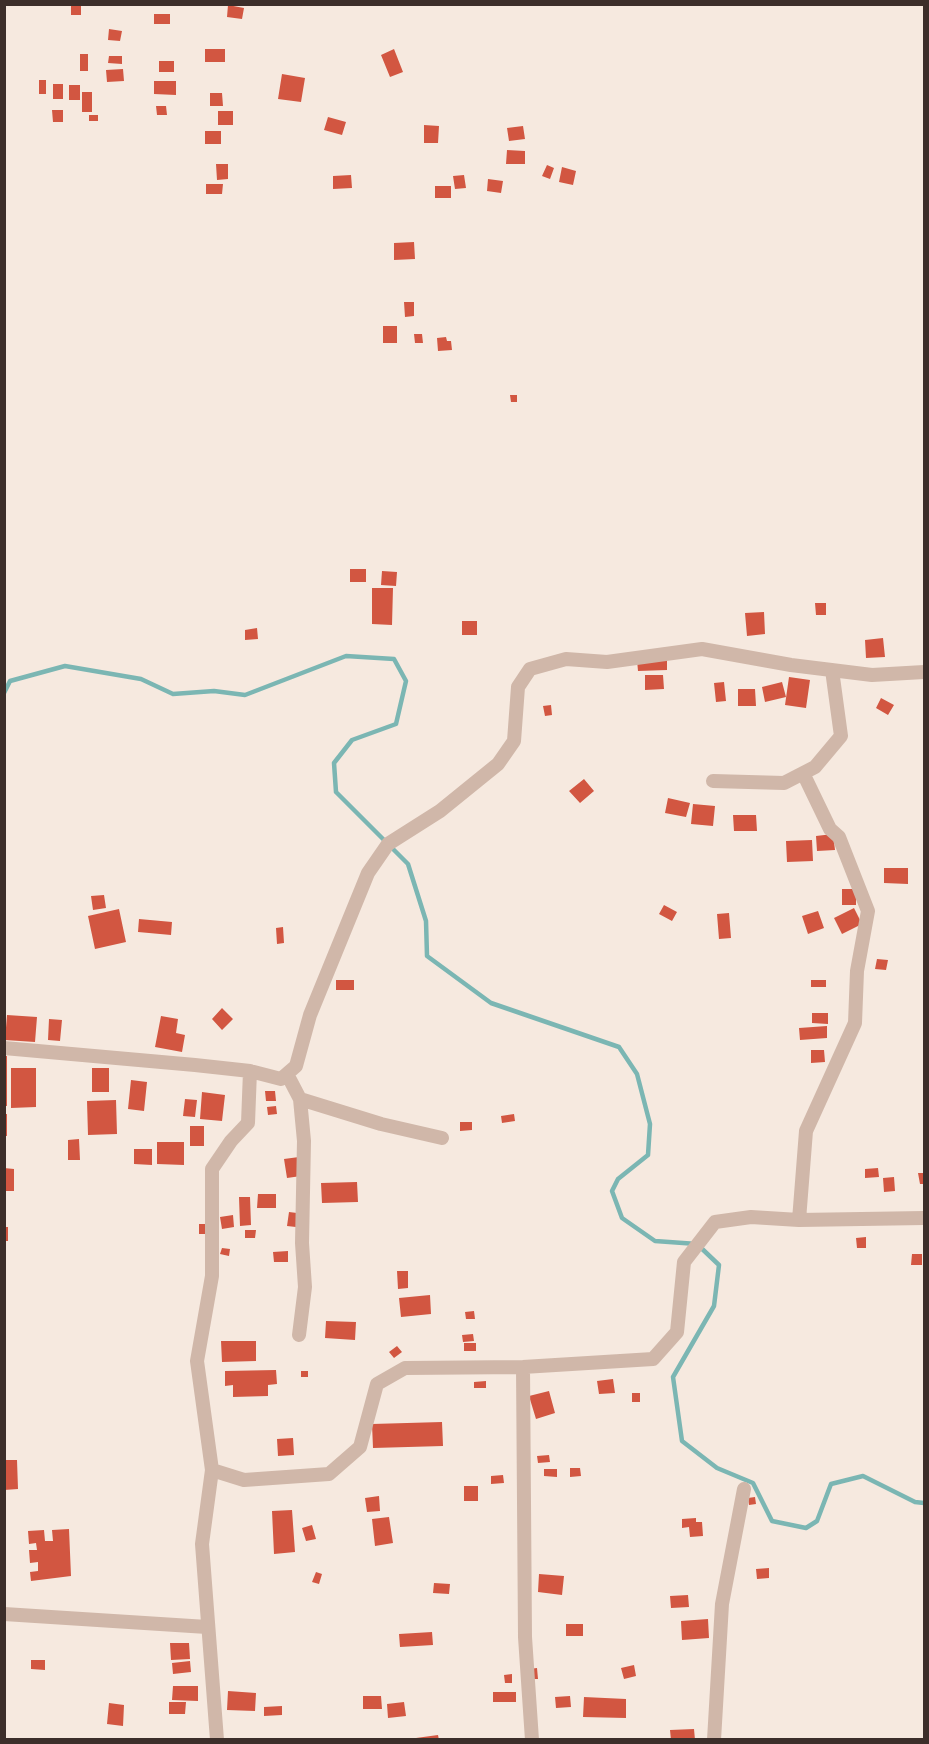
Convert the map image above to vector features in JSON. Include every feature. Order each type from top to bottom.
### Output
[{"type":"street","points":[[4,1048],[250,1071],[280,1079],[287,1074],[296,1066],[310,1015],[368,873],[388,844],[440,811],[498,764],[514,741],[518,687],[530,669],[566,659],[607,662],[702,649],[872,675],[924,672]]},
{"type":"street","points":[[713,781],[784,783],[815,767],[841,736],[832,670]]},
{"type":"street","points":[[799,1221],[806,1131],[855,1023],[857,971],[868,911],[839,837],[830,829],[803,773]]},
{"type":"street","points":[[217,1740],[202,1544],[213,1470],[197,1361],[212,1276],[212,1169],[231,1141],[248,1122],[250,1071]]},
{"type":"street","points":[[287,1074],[300,1099],[304,1142],[302,1243],[305,1287],[299,1335]]},
{"type":"street","points":[[300,1099],[381,1124],[442,1138]]},
{"type":"street","points":[[213,1470],[244,1480],[329,1474],[360,1447],[377,1384],[405,1368],[523,1366],[653,1359],[677,1332],[684,1262],[715,1222],[751,1217],[799,1221],[924,1218]]},
{"type":"street","points":[[523,1366],[525,1637],[532,1740]]},
{"type":"street","points":[[714,1740],[722,1604],[744,1488]]},
{"type":"street","points":[[4,1614],[207,1627]]},
{"type":"building","points":[[71,4],[81,4],[81,15],[71,15]]},
{"type":"building","points":[[228,5],[244,8],[242,19],[227,17]]},
{"type":"building","points":[[154,14],[170,14],[170,24],[154,24]]},
{"type":"building","points":[[109,29],[122,31],[120,41],[108,40]]},
{"type":"building","points":[[205,49],[225,49],[225,62],[205,62]]},
{"type":"building","points":[[394,49],[403,72],[390,77],[381,55]]},
{"type":"building","points":[[80,54],[88,54],[88,71],[80,71]]},
{"type":"building","points":[[109,56],[122,56],[122,64],[108,63]]},
{"type":"building","points":[[159,61],[174,61],[174,72],[159,72]]},
{"type":"building","points":[[123,69],[124,81],[107,82],[106,70]]},
{"type":"building","points":[[282,74],[305,78],[301,102],[278,99]]},
{"type":"building","points":[[39,80],[46,80],[46,94],[39,94]]},
{"type":"building","points":[[154,81],[176,81],[176,95],[154,94]]},
{"type":"building","points":[[53,84],[63,84],[63,99],[53,99]]},
{"type":"building","points":[[69,85],[80,85],[80,100],[69,100]]},
{"type":"building","points":[[82,92],[92,92],[92,112],[82,112]]},
{"type":"building","points":[[210,93],[222,93],[223,106],[210,106]]},
{"type":"building","points":[[156,106],[166,106],[167,115],[157,115]]},
{"type":"building","points":[[52,110],[63,110],[63,122],[53,122]]},
{"type":"building","points":[[218,111],[233,111],[233,125],[218,125]]},
{"type":"building","points":[[89,115],[98,115],[98,121],[89,121]]},
{"type":"building","points":[[328,117],[346,122],[342,135],[324,130]]},
{"type":"building","points":[[424,125],[439,126],[438,143],[424,143]]},
{"type":"building","points":[[523,126],[525,139],[509,141],[507,128]]},
{"type":"building","points":[[205,131],[221,131],[221,144],[205,144]]},
{"type":"building","points":[[507,150],[525,151],[525,164],[506,164]]},
{"type":"building","points":[[216,164],[228,164],[228,179],[217,180]]},
{"type":"building","points":[[547,165],[554,168],[550,179],[542,176]]},
{"type":"building","points":[[562,167],[576,171],[573,185],[559,182]]},
{"type":"building","points":[[351,175],[352,188],[333,189],[333,176]]},
{"type":"building","points":[[464,175],[466,188],[455,189],[453,176]]},
{"type":"building","points":[[488,179],[503,181],[501,193],[487,191]]},
{"type":"building","points":[[206,184],[223,184],[222,194],[206,194]]},
{"type":"building","points":[[435,186],[451,186],[451,198],[435,198]]},
{"type":"building","points":[[414,242],[415,259],[394,260],[394,243]]},
{"type":"building","points":[[404,302],[414,302],[414,316],[405,317]]},
{"type":"building","points":[[383,326],[397,326],[397,343],[383,343]]},
{"type":"building","points":[[414,334],[422,334],[423,343],[415,343]]},
{"type":"building","points":[[446,337],[447,341],[451,341],[452,350],[438,351],[437,338]]},
{"type":"building","points":[[510,395],[517,395],[517,402],[511,402]]},
{"type":"building","points":[[350,569],[366,569],[366,582],[350,582]]},
{"type":"building","points":[[382,571],[397,572],[396,586],[381,585]]},
{"type":"building","points":[[372,588],[393,588],[392,625],[372,624]]},
{"type":"building","points":[[815,603],[826,603],[826,615],[816,615]]},
{"type":"building","points":[[764,612],[765,634],[747,636],[745,613]]},
{"type":"building","points":[[462,621],[477,621],[477,635],[462,635]]},
{"type":"building","points":[[257,628],[258,639],[245,640],[245,630]]},
{"type":"building","points":[[883,638],[885,657],[866,658],[865,640]]},
{"type":"building","points":[[667,658],[667,670],[638,671],[637,660]]},
{"type":"building","points":[[645,675],[663,675],[664,689],[645,690]]},
{"type":"building","points":[[789,677],[810,680],[806,708],[785,705]]},
{"type":"building","points":[[724,682],[726,701],[716,702],[714,683]]},
{"type":"building","points":[[782,682],[786,697],[765,702],[762,687]]},
{"type":"building","points":[[738,689],[755,689],[756,706],[738,706]]},
{"type":"building","points":[[881,698],[894,705],[888,715],[876,708]]},
{"type":"building","points":[[551,705],[552,715],[545,716],[543,706]]},
{"type":"building","points":[[584,779],[594,791],[580,803],[569,791]]},
{"type":"building","points":[[668,798],[690,803],[686,817],[665,813]]},
{"type":"building","points":[[693,804],[715,806],[713,826],[691,824]]},
{"type":"building","points":[[733,815],[756,815],[757,831],[734,831]]},
{"type":"building","points":[[833,834],[835,850],[817,851],[816,836]]},
{"type":"building","points":[[812,840],[813,861],[787,862],[786,841]]},
{"type":"building","points":[[884,868],[908,868],[908,884],[884,883]]},
{"type":"building","points":[[842,889],[856,889],[856,905],[842,905]]},
{"type":"building","points":[[104,895],[106,908],[93,910],[91,896]]},
{"type":"building","points":[[664,905],[677,912],[672,921],[659,914]]},
{"type":"building","points":[[854,908],[862,924],[842,934],[834,918]]},
{"type":"building","points":[[119,909],[126,942],[95,949],[88,916]]},
{"type":"building","points":[[818,911],[824,928],[808,934],[802,916]]},
{"type":"building","points":[[729,913],[731,938],[719,939],[717,914]]},
{"type":"building","points":[[139,919],[172,922],[171,935],[138,932]]},
{"type":"building","points":[[283,927],[284,943],[277,944],[276,928]]},
{"type":"building","points":[[877,959],[888,960],[886,970],[875,969]]},
{"type":"building","points":[[336,980],[354,980],[354,990],[336,990]]},
{"type":"building","points":[[811,980],[826,980],[826,987],[811,987]]},
{"type":"building","points":[[222,1008],[233,1019],[222,1030],[212,1019]]},
{"type":"building","points":[[812,1013],[828,1013],[828,1024],[812,1023]]},
{"type":"building","points":[[7,1015],[37,1017],[35,1042],[5,1040]]},
{"type":"building","points":[[161,1016],[178,1019],[176,1033],[185,1035],[182,1052],[155,1047]]},
{"type":"building","points":[[49,1019],[62,1020],[60,1041],[48,1040]]},
{"type":"building","points":[[827,1026],[827,1038],[800,1040],[799,1028]]},
{"type":"building","points":[[811,1050],[824,1050],[825,1062],[811,1063]]},
{"type":"building","points":[[4,1056],[7,1056],[7,1106],[4,1106]]},
{"type":"building","points":[[11,1068],[36,1068],[36,1107],[11,1108]]},
{"type":"building","points":[[92,1068],[109,1068],[109,1092],[92,1092]]},
{"type":"building","points":[[131,1080],[147,1082],[144,1111],[128,1109]]},
{"type":"building","points":[[265,1091],[275,1091],[276,1101],[266,1101]]},
{"type":"building","points":[[202,1092],[225,1095],[222,1121],[200,1119]]},
{"type":"building","points":[[185,1099],[197,1100],[195,1117],[183,1116]]},
{"type":"building","points":[[116,1100],[117,1134],[88,1135],[87,1101]]},
{"type":"building","points":[[276,1106],[277,1114],[268,1115],[267,1107]]},
{"type":"building","points":[[4,1114],[7,1114],[7,1136],[4,1136]]},
{"type":"building","points":[[514,1114],[515,1121],[502,1123],[501,1116]]},
{"type":"building","points":[[460,1122],[472,1122],[472,1130],[460,1131]]},
{"type":"building","points":[[190,1126],[204,1126],[204,1146],[190,1146]]},
{"type":"building","points":[[79,1139],[80,1160],[68,1160],[68,1140]]},
{"type":"building","points":[[157,1142],[184,1142],[184,1165],[157,1164]]},
{"type":"building","points":[[134,1149],[152,1149],[152,1165],[134,1164]]},
{"type":"building","points":[[299,1157],[301,1176],[287,1178],[284,1159]]},
{"type":"building","points":[[4,1168],[14,1169],[14,1191],[4,1191]]},
{"type":"building","points":[[878,1168],[879,1177],[865,1178],[865,1169]]},
{"type":"building","points":[[918,1173],[924,1173],[924,1184],[920,1184]]},
{"type":"building","points":[[894,1177],[895,1191],[884,1192],[883,1178]]},
{"type":"building","points":[[357,1182],[358,1202],[322,1203],[321,1183]]},
{"type":"building","points":[[258,1194],[276,1194],[276,1208],[257,1208]]},
{"type":"building","points":[[239,1197],[250,1197],[251,1225],[240,1226]]},
{"type":"building","points":[[289,1212],[297,1213],[296,1227],[287,1226]]},
{"type":"building","points":[[233,1215],[234,1227],[222,1229],[220,1217]]},
{"type":"building","points":[[199,1224],[207,1224],[207,1234],[199,1234]]},
{"type":"building","points":[[4,1227],[8,1227],[8,1241],[4,1241]]},
{"type":"building","points":[[245,1230],[256,1230],[255,1238],[245,1238]]},
{"type":"building","points":[[866,1237],[866,1248],[857,1248],[856,1238]]},
{"type":"building","points":[[222,1248],[230,1249],[229,1256],[220,1254]]},
{"type":"building","points":[[288,1251],[288,1262],[274,1262],[273,1252]]},
{"type":"building","points":[[912,1254],[922,1254],[922,1265],[911,1265]]},
{"type":"building","points":[[397,1271],[408,1271],[408,1288],[398,1289]]},
{"type":"building","points":[[430,1295],[431,1314],[401,1317],[399,1298]]},
{"type":"building","points":[[474,1311],[475,1319],[466,1319],[465,1312]]},
{"type":"building","points":[[326,1321],[356,1322],[355,1340],[325,1338]]},
{"type":"building","points":[[473,1334],[474,1341],[463,1342],[462,1335]]},
{"type":"building","points":[[221,1341],[256,1341],[256,1361],[222,1362]]},
{"type":"building","points":[[464,1343],[476,1343],[476,1351],[464,1351]]},
{"type":"building","points":[[397,1346],[402,1352],[394,1358],[389,1352]]},
{"type":"building","points":[[276,1370],[277,1384],[268,1385],[268,1396],[233,1397],[233,1385],[225,1386],[225,1371]]},
{"type":"building","points":[[301,1371],[308,1371],[308,1377],[301,1377]]},
{"type":"building","points":[[613,1379],[615,1393],[599,1394],[597,1381]]},
{"type":"building","points":[[486,1381],[486,1388],[474,1388],[474,1382]]},
{"type":"building","points":[[549,1391],[555,1413],[536,1419],[529,1396]]},
{"type":"building","points":[[632,1393],[640,1393],[640,1402],[632,1402]]},
{"type":"building","points":[[442,1422],[443,1446],[373,1448],[372,1424]]},
{"type":"building","points":[[293,1438],[294,1455],[278,1456],[277,1439]]},
{"type":"building","points":[[549,1455],[550,1462],[538,1463],[537,1456]]},
{"type":"building","points":[[4,1460],[17,1460],[18,1489],[4,1490]]},
{"type":"building","points":[[570,1468],[580,1468],[581,1476],[570,1477]]},
{"type":"building","points":[[544,1469],[557,1469],[557,1477],[544,1476]]},
{"type":"building","points":[[503,1475],[504,1483],[491,1484],[491,1476]]},
{"type":"building","points":[[464,1486],[478,1486],[478,1501],[464,1501]]},
{"type":"building","points":[[379,1496],[380,1511],[367,1512],[365,1498]]},
{"type":"building","points":[[755,1497],[756,1504],[749,1505],[748,1498]]},
{"type":"building","points":[[292,1510],[295,1552],[274,1554],[272,1511]]},
{"type":"building","points":[[389,1517],[393,1543],[375,1546],[372,1519]]},
{"type":"building","points":[[696,1518],[696,1522],[702,1522],[703,1536],[690,1537],[689,1527],[682,1528],[682,1519]]},
{"type":"building","points":[[312,1525],[316,1539],[306,1541],[302,1528]]},
{"type":"building","points":[[69,1529],[71,1576],[31,1581],[30,1572],[38,1571],[38,1562],[30,1563],[29,1550],[37,1550],[36,1543],[29,1544],[28,1531],[44,1530],[45,1541],[53,1541],[52,1530]]},
{"type":"building","points":[[769,1568],[769,1578],[757,1579],[756,1569]]},
{"type":"building","points":[[316,1572],[322,1574],[319,1584],[312,1582]]},
{"type":"building","points":[[539,1574],[564,1576],[562,1595],[538,1592]]},
{"type":"building","points":[[434,1583],[450,1584],[449,1594],[433,1593]]},
{"type":"building","points":[[688,1595],[689,1607],[671,1608],[670,1596]]},
{"type":"building","points":[[708,1619],[709,1638],[682,1640],[681,1621]]},
{"type":"building","points":[[566,1624],[583,1624],[583,1636],[566,1636]]},
{"type":"building","points":[[432,1632],[433,1645],[400,1647],[399,1634]]},
{"type":"building","points":[[170,1643],[189,1643],[190,1659],[171,1660]]},
{"type":"building","points":[[31,1660],[45,1660],[45,1670],[31,1669]]},
{"type":"building","points":[[190,1661],[191,1672],[173,1674],[172,1663]]},
{"type":"building","points":[[634,1665],[636,1676],[624,1679],[621,1668]]},
{"type":"building","points":[[537,1668],[538,1679],[529,1679],[529,1669]]},
{"type":"building","points":[[512,1674],[512,1683],[505,1683],[504,1675]]},
{"type":"building","points":[[173,1686],[198,1686],[198,1701],[172,1700]]},
{"type":"building","points":[[228,1691],[256,1693],[255,1711],[227,1710]]},
{"type":"building","points":[[493,1692],[516,1692],[516,1702],[493,1702]]},
{"type":"building","points":[[363,1696],[381,1696],[382,1709],[363,1709]]},
{"type":"building","points":[[570,1696],[571,1707],[556,1708],[555,1697]]},
{"type":"building","points":[[584,1697],[626,1699],[626,1718],[583,1717]]},
{"type":"building","points":[[169,1702],[186,1702],[185,1714],[169,1714]]},
{"type":"building","points":[[404,1702],[406,1716],[388,1718],[387,1704]]},
{"type":"building","points":[[109,1703],[124,1705],[123,1726],[107,1724]]},
{"type":"building","points":[[282,1706],[282,1715],[264,1716],[264,1707]]},
{"type":"building","points":[[694,1729],[695,1740],[671,1740],[670,1730]]},
{"type":"building","points":[[438,1735],[439,1740],[416,1740],[416,1738]]},
{"type":"waterway","points":[[4,693],[10,681],[65,666],[141,679],[173,694],[214,691],[245,695],[346,656],[394,659],[406,681],[396,724],[352,740],[334,763],[336,792],[408,864],[426,921],[427,956],[491,1003],[619,1047],[637,1074],[650,1124],[648,1155],[618,1179],[612,1191],[622,1218],[655,1241],[697,1244],[719,1265],[714,1306],[673,1377],[682,1441],[717,1468],[753,1483],[772,1521],[806,1528],[817,1521],[831,1484],[863,1476],[915,1502],[924,1503]]}]
